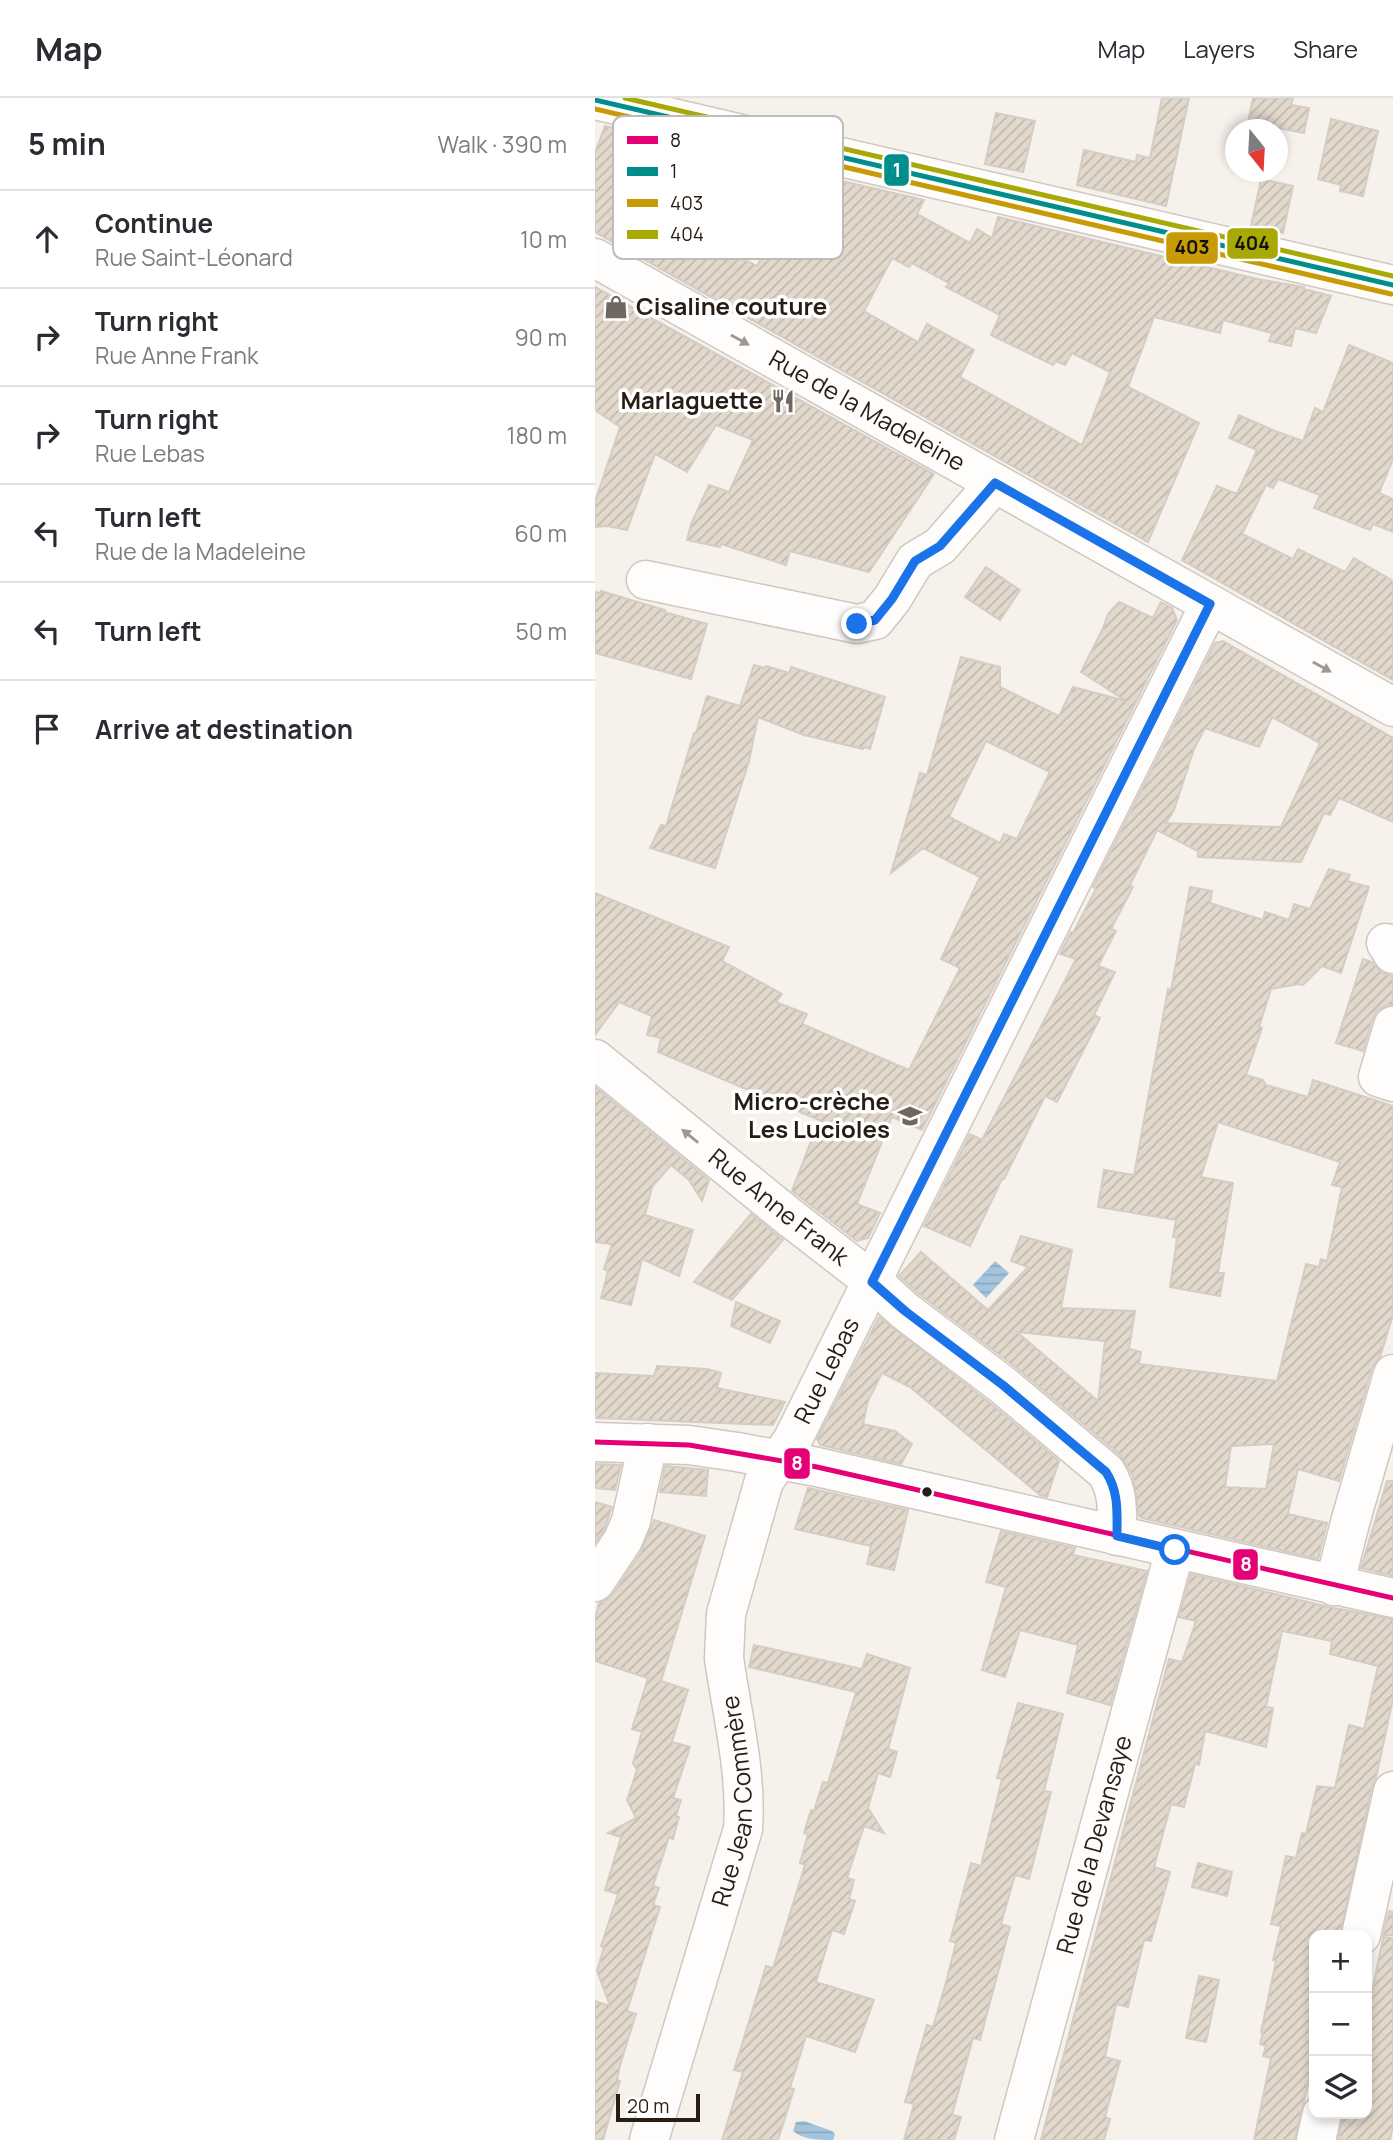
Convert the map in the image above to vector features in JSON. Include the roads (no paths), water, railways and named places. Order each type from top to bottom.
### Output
[{"type":"street","points":[[616,102],[677,116]]},
{"type":"street","points":[[843,154],[1392,279]]},
{"type":"street","name":"Rue de la Madeleine","points":[[595,258],[1393,706]]},
{"type":"street","points":[[646,580],[857,624],[875,620],[892,599],[915,561],[940,546],[995,483]]},
{"type":"street","name":"Rue Lebas","points":[[777,1460],[792,1441],[1210,604]]},
{"type":"street","points":[[1385,1079],[1393,1027]]},
{"type":"street","name":"Rue Anne Frank","points":[[595,1059],[905,1311],[1004,1386],[1106,1472],[1116,1496],[1117,1536]]},
{"type":"street","points":[[1334,1586],[1393,1374]]},
{"type":"street","points":[[595,1442],[701,1447],[777,1460],[1393,1598]]},
{"type":"street","points":[[595,1583],[623,1540],[631,1521],[648,1443]]},
{"type":"street","name":"Rue Jean Commère","points":[[649,2140],[743,1829],[743,1784],[724,1658],[726,1614],[764,1481],[777,1460]]},
{"type":"street","name":"Rue de la Devansaye","points":[[1014,2140],[1175,1550]]},
{"type":"street","points":[[1362,1930],[1393,1791]]},
{"type":"street","points":[[1316,2140],[1321,2119]]},
{"type":"water","points":[[995,1261],[1009,1273],[986,1298],[973,1285]]},
{"type":"water","points":[[804,2121],[832,2131],[835,2134],[833,2140],[807,2138],[793,2131],[796,2122]]},
{"type":"place","name":"Cisaline couture","points":[[616,307]]},
{"type":"place","name":"Marlaguette","points":[[783,401]]},
{"type":"place","name":"Micro-crèche Les Lucioles","points":[[910,1116]]}]
